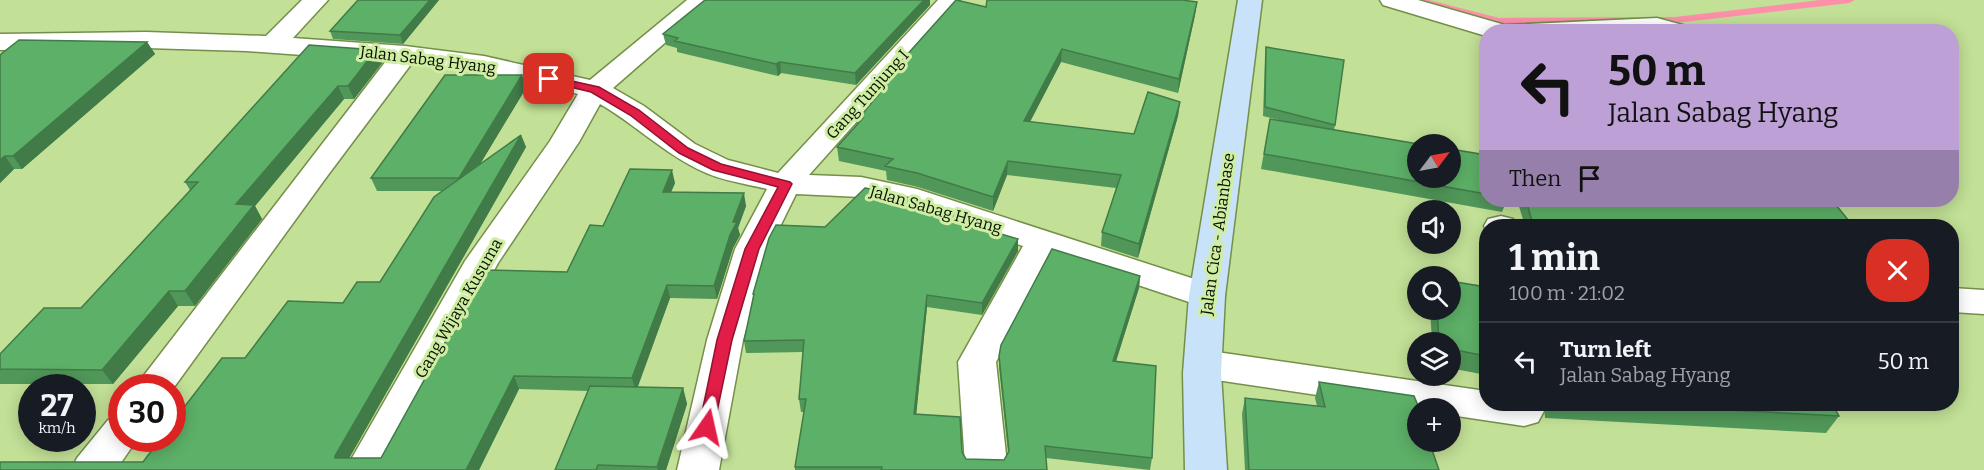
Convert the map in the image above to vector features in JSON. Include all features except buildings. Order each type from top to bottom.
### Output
[{"type":"street","points":[[272,45],[316,0]]},
{"type":"street","name":"Gang Wijaya Kusuma","points":[[366,470],[482,261],[564,142],[595,89],[702,0]]},
{"type":"street","name":"Jalan Cica - Abianbase","points":[[1206,470],[1203,364],[1207,296],[1250,0]]},
{"type":"street","points":[[1392,0],[1479,26]]},
{"type":"street","name":"Gang Tunjung I","points":[[698,470],[725,340],[752,249],[785,184],[949,3]]},
{"type":"street","name":"Jalan Sabag Hyang","points":[[0,42],[146,40],[272,45],[405,54],[484,63],[595,89],[634,112],[684,150],[717,167],[785,184],[861,187],[906,196],[1207,296]]},
{"type":"street","points":[[164,374],[405,54]]},
{"type":"street","points":[[986,464],[977,362],[1042,241]]},
{"type":"street","points":[[1959,300],[1984,302]]},
{"type":"street","points":[[1203,364],[1479,404]]},
{"type":"street","points":[[92,470],[108,449]]},
{"type":"waterway","points":[[1416,0],[1499,21],[1675,20],[1849,0]]},
{"type":"route","points":[[549,79],[595,89],[634,112],[684,150],[717,167],[785,184],[752,249],[725,340],[707,427]]}]
